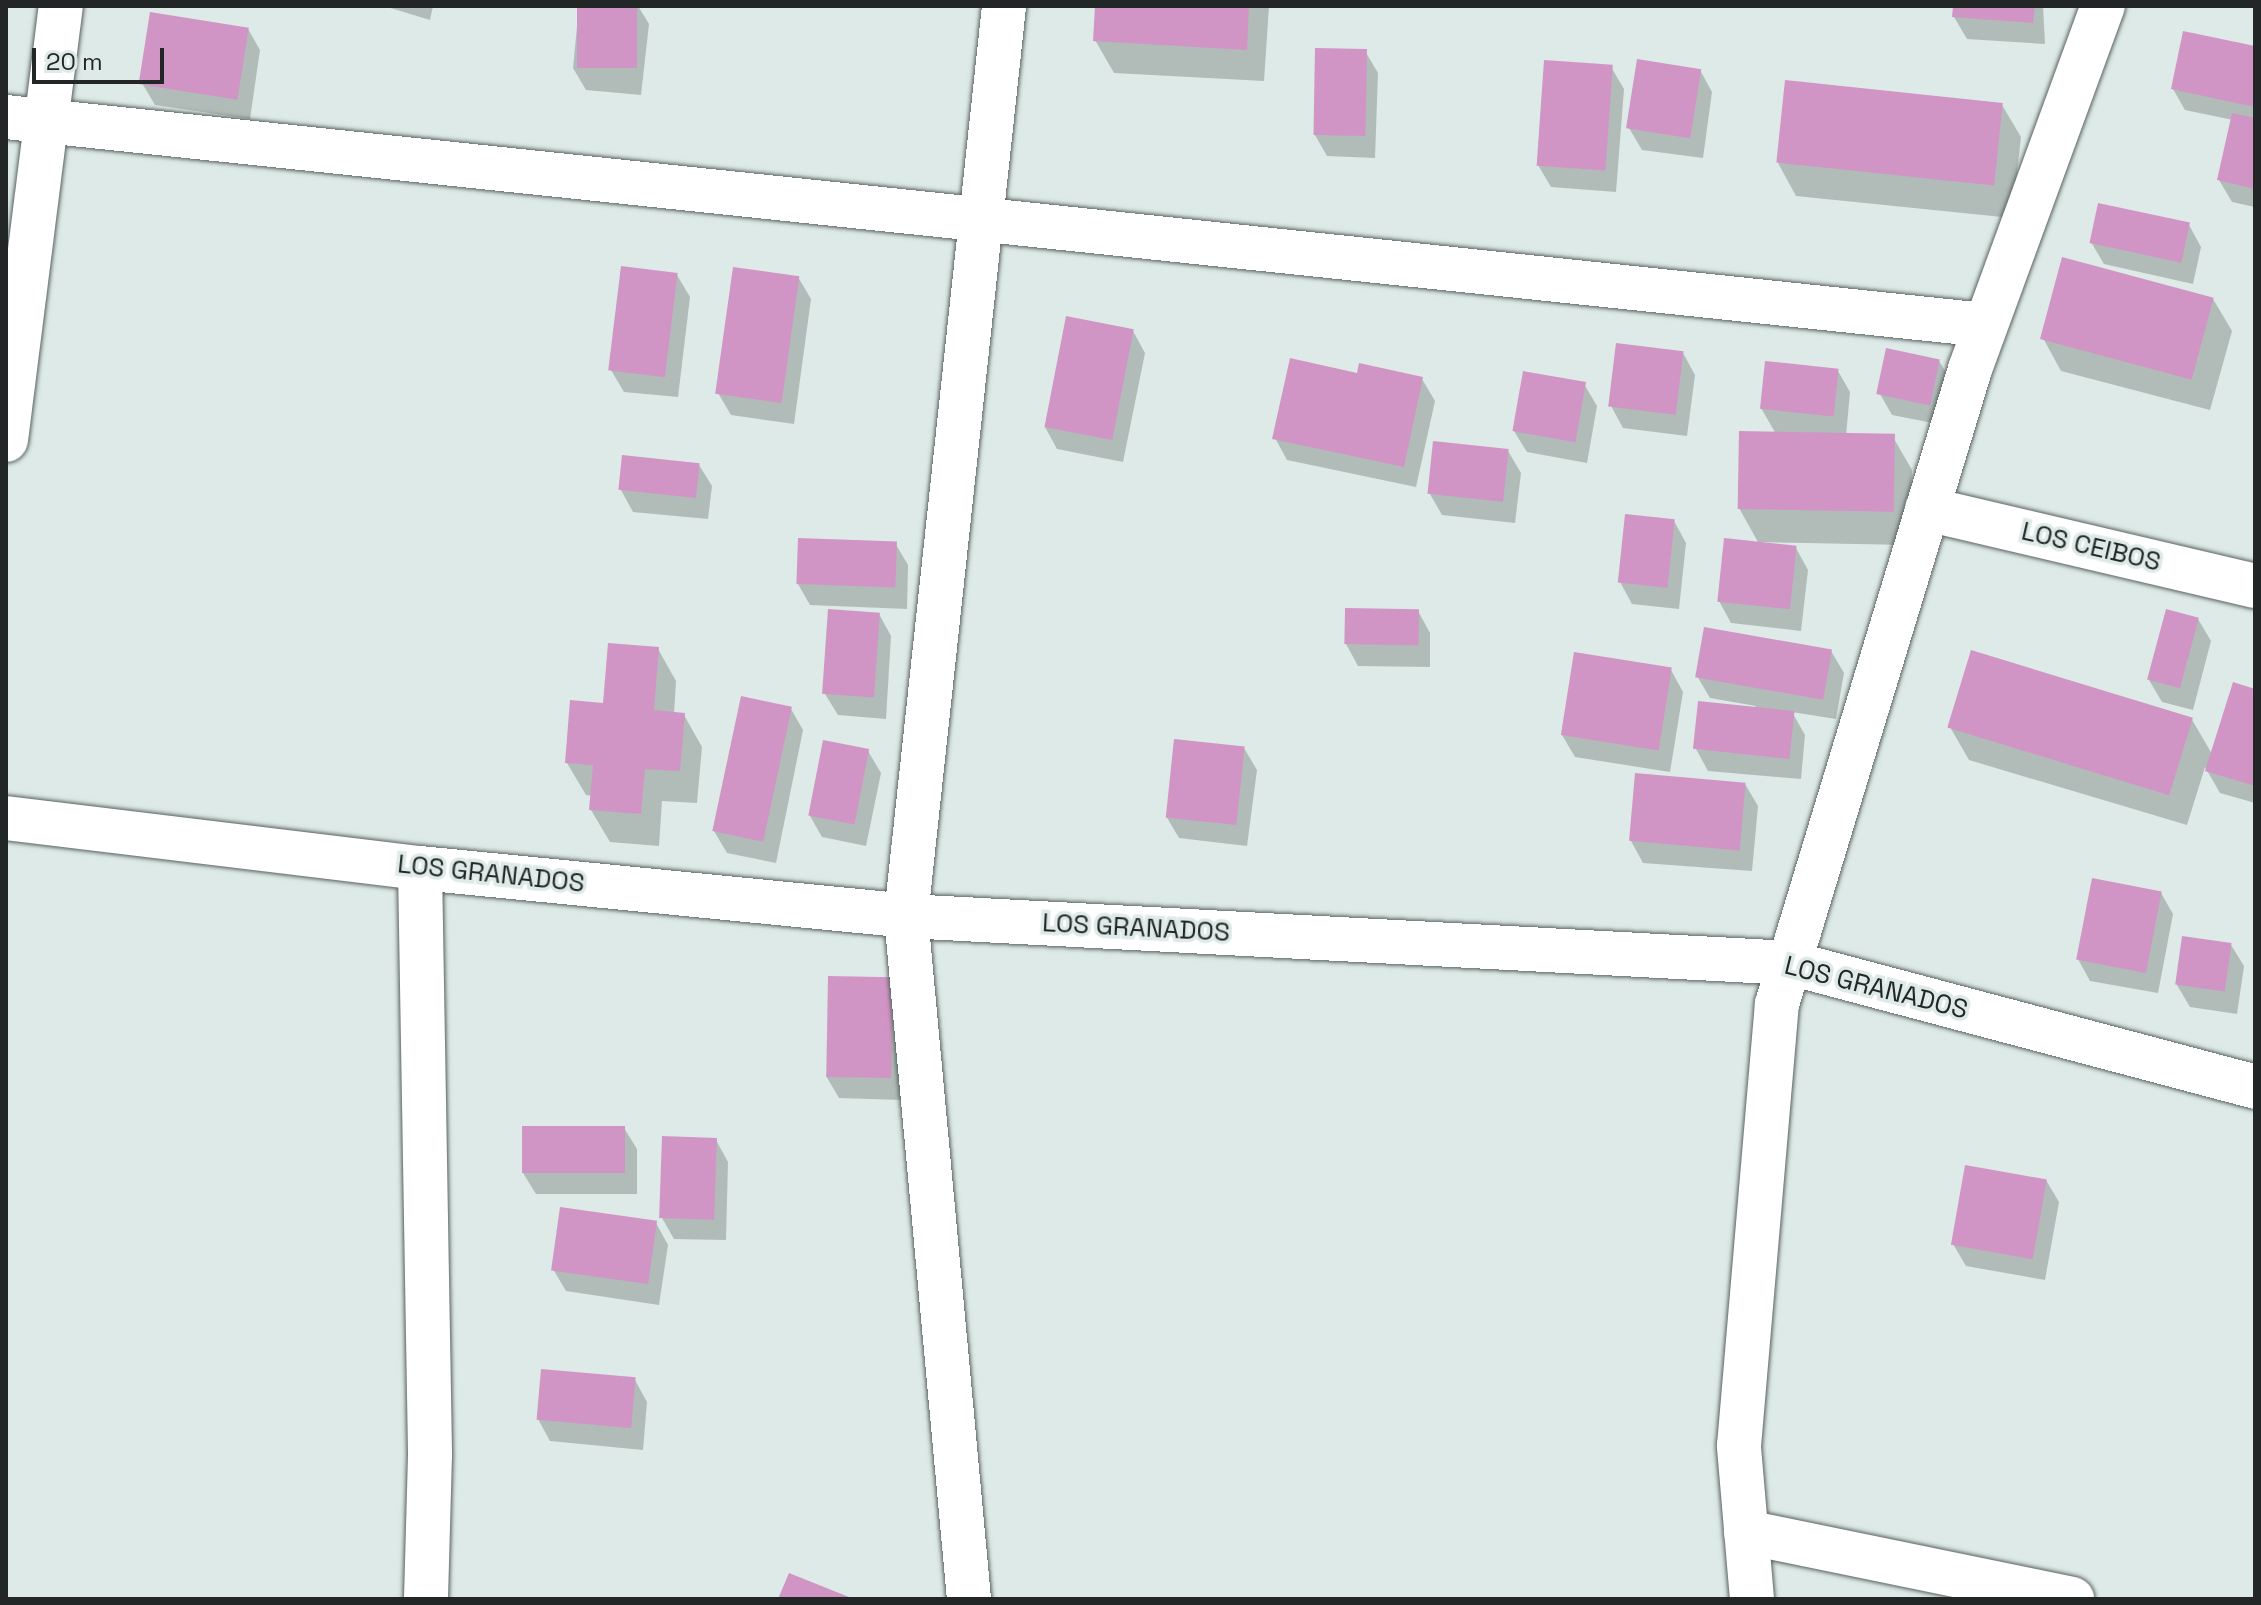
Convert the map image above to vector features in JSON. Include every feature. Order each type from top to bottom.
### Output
[{"type":"street","points":[[6,440],[26,118],[61,6]]},
{"type":"street","points":[[969,1599],[906,916],[1004,6]]},
{"type":"street","points":[[1752,1599],[1741,1430],[1777,1004],[1985,325],[2103,6]]},
{"type":"street","points":[[26,118],[1985,325]]},
{"type":"street","name":"LOS CEIBOS","points":[[1927,509],[2255,586]]},
{"type":"street","name":"LOS GRANADOS","points":[[6,818],[420,868],[906,916],[1790,963],[2255,1087]]},
{"type":"street","points":[[420,868],[430,1455],[426,1599]]},
{"type":"street","points":[[1746,1532],[2072,1599]]},
{"type":"building","points":[[577,6],[637,6],[637,68],[577,68]]},
{"type":"building","points":[[1095,6],[1249,6],[1247,50],[1093,41]]},
{"type":"building","points":[[1953,6],[2035,6],[2033,23],[1952,17]]},
{"type":"building","points":[[150,12],[249,28],[237,100],[139,84]]},
{"type":"building","points":[[2183,31],[2255,46],[2255,107],[2171,89]]},
{"type":"building","points":[[1315,48],[1367,49],[1365,136],[1313,135]]},
{"type":"building","points":[[1637,59],[1701,69],[1690,138],[1626,128]]},
{"type":"building","points":[[1544,60],[1613,65],[1605,171],[1537,166]]},
{"type":"building","points":[[1785,80],[2003,103],[1994,185],[1776,163]]},
{"type":"building","points":[[2232,113],[2255,118],[2255,189],[2217,180]]},
{"type":"building","points":[[2098,203],[2190,223],[2181,263],[2089,243]]},
{"type":"building","points":[[2062,257],[2214,298],[2192,380],[2040,339]]},
{"type":"building","points":[[621,266],[678,273],[665,377],[608,370]]},
{"type":"building","points":[[733,267],[799,276],[782,403],[715,394]]},
{"type":"building","points":[[1066,316],[1134,329],[1112,440],[1044,427]]},
{"type":"building","points":[[1616,343],[1683,351],[1676,415],[1608,407]]},
{"type":"building","points":[[1886,348],[1940,359],[1930,405],[1876,394]]},
{"type":"building","points":[[1290,358],[1357,373],[1359,363],[1423,377],[1404,467],[1272,439]]},
{"type":"building","points":[[1765,361],[1839,369],[1834,416],[1760,409]]},
{"type":"building","points":[[1523,371],[1586,382],[1575,442],[1512,431]]},
{"type":"building","points":[[1739,431],[1895,434],[1894,512],[1738,509]]},
{"type":"building","points":[[1433,441],[1509,449],[1503,502],[1427,494]]},
{"type":"building","points":[[622,455],[700,463],[696,498],[618,490]]},
{"type":"building","points":[[1625,514],[1675,519],[1668,588],[1618,583]]},
{"type":"building","points":[[798,538],[897,541],[895,587],[796,584]]},
{"type":"building","points":[[1724,538],[1797,546],[1790,609],[1717,602]]},
{"type":"building","points":[[1345,608],[1419,609],[1418,645],[1344,644]]},
{"type":"building","points":[[828,609],[880,613],[874,697],[822,694]]},
{"type":"building","points":[[2166,609],[2199,618],[2180,688],[2147,680]]},
{"type":"building","points":[[1704,627],[1832,650],[1823,700],[1695,677]]},
{"type":"building","points":[[608,643],[659,647],[654,710],[685,713],[680,771],[645,769],[641,814],[589,810],[593,765],[565,763],[570,700],[603,703]]},
{"type":"building","points":[[1971,650],[2193,718],[2169,795],[1947,727]]},
{"type":"building","points":[[1574,652],[1672,667],[1659,750],[1561,735]]},
{"type":"building","points":[[2233,682],[2255,689],[2255,786],[2205,771]]},
{"type":"building","points":[[741,696],[792,707],[763,842],[712,831]]},
{"type":"building","points":[[1698,701],[1794,711],[1789,759],[1693,749]]},
{"type":"building","points":[[1174,739],[1245,746],[1236,825],[1166,818]]},
{"type":"building","points":[[823,740],[869,749],[854,825],[808,816]]},
{"type":"building","points":[[1635,773],[1746,783],[1740,850],[1629,841]]},
{"type":"building","points":[[2092,878],[2162,892],[2146,973],[2076,959]]},
{"type":"building","points":[[2182,936],[2232,943],[2225,991],[2175,985]]},
{"type":"building","points":[[828,976],[893,977],[891,1078],[826,1077]]},
{"type":"building","points":[[522,1126],[625,1126],[625,1173],[522,1173]]},
{"type":"building","points":[[662,1136],[717,1138],[714,1220],[659,1218]]},
{"type":"building","points":[[1965,1165],[2047,1179],[2033,1259],[1951,1245]]},
{"type":"building","points":[[560,1207],[657,1221],[648,1284],[551,1270]]},
{"type":"building","points":[[541,1369],[636,1377],[631,1428],[537,1420]]},
{"type":"building","points":[[789,1573],[854,1599],[778,1599]]}]
